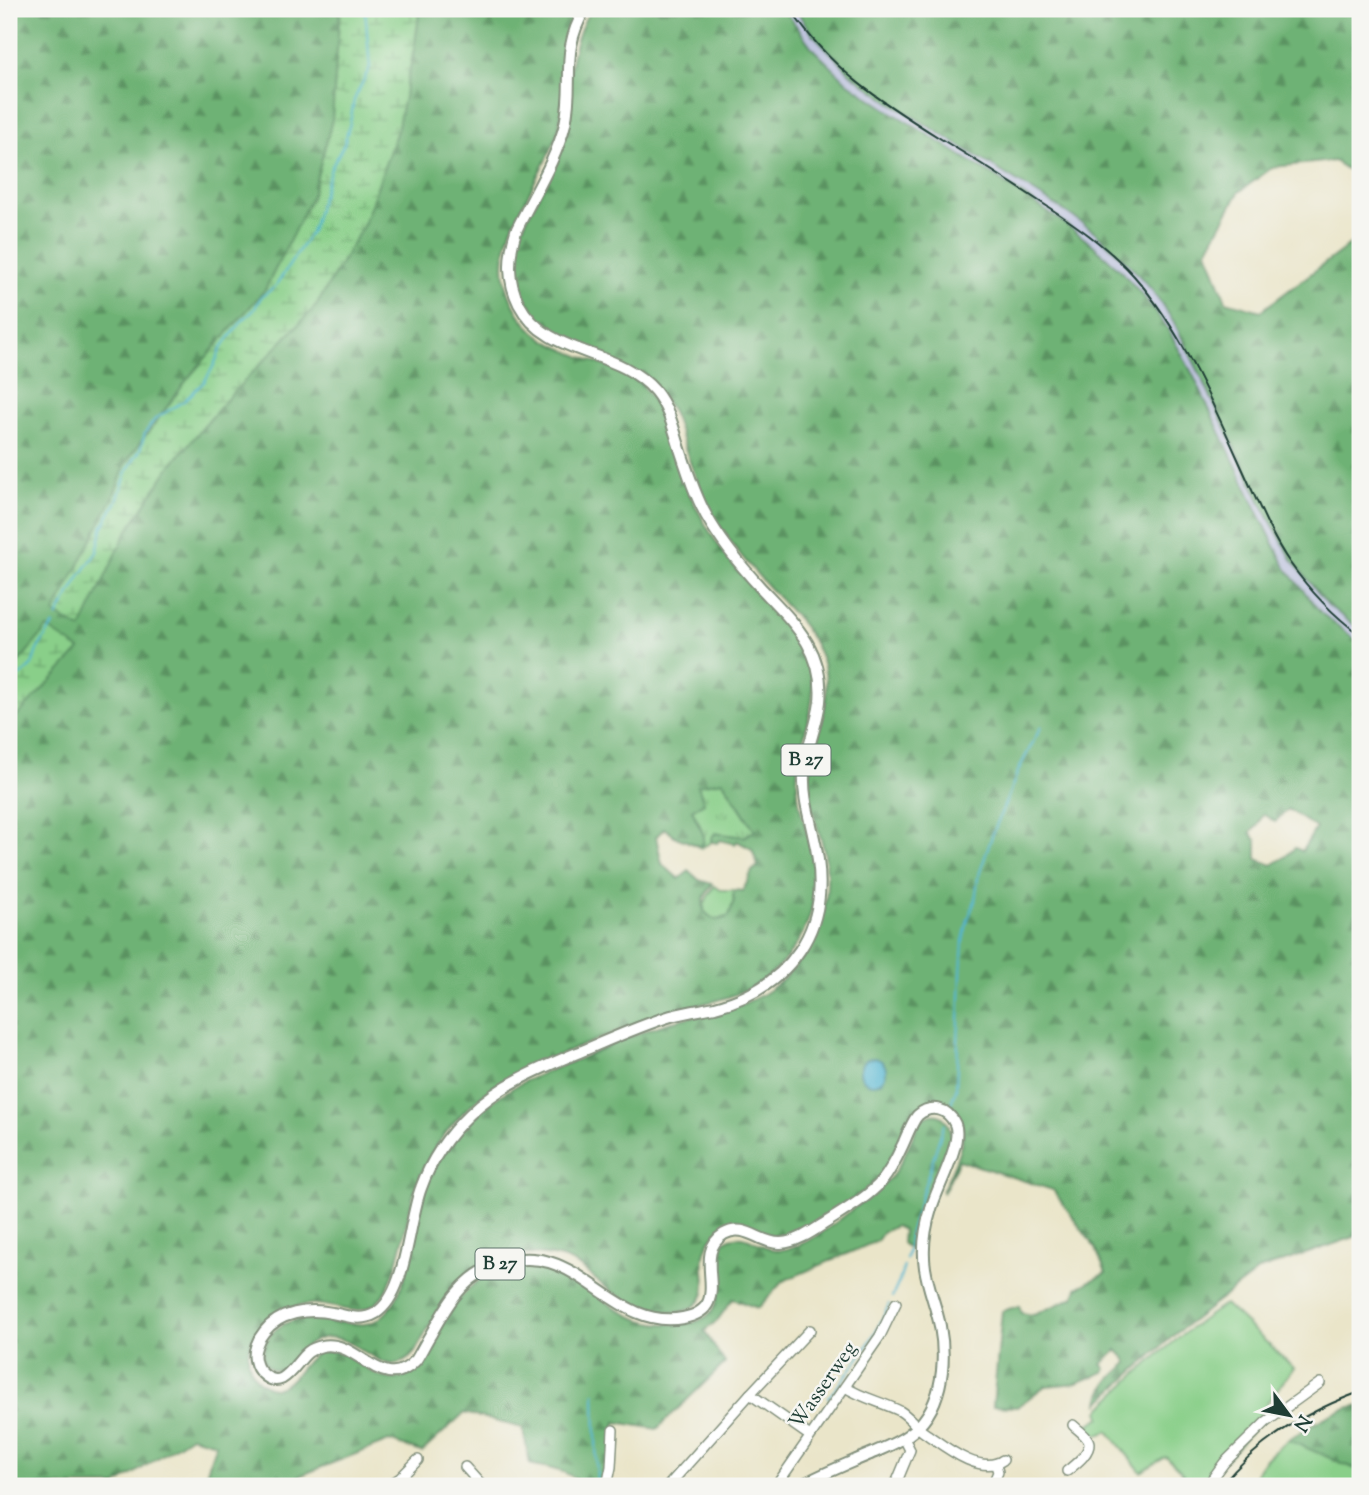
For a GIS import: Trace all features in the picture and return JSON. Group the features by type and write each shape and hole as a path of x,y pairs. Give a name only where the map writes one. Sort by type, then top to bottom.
{"main road":[{"name":"B 27","path":"585,9 571,40 563,133 512,244 509,266 512,287 525,315 540,330 569,346 625,368 644,380 657,394 671,419 693,486 712,526 736,559 796,625 809,644 817,667 820,693 803,784 821,870 817,909 808,936 795,957 779,975 758,990 734,1001 665,1018 618,1036 530,1073 502,1088 481,1104 451,1134 429,1170 417,1199 400,1274 385,1304 373,1314 362,1318 311,1311 281,1319 267,1328 261,1336 255,1354 256,1364 267,1378 281,1379 311,1350 323,1345 333,1345 351,1351 375,1368 392,1372 404,1369 418,1356 446,1307 463,1285 493,1266 521,1260 542,1261 567,1268 638,1313 669,1319 691,1316 704,1308 710,1300 710,1254 719,1239 738,1230 766,1241 784,1243 813,1231 874,1188 892,1166 914,1120 923,1111 934,1108 944,1111 952,1119 957,1139 930,1213 924,1240 925,1263 940,1331 943,1364 934,1401 918,1427 904,1437 800,1486"}],"street":[{"name":"Wasserweg","path":"776,1486 880,1336 895,1303"},
{"path":"668,1486 810,1330"},
{"path":"1207,1486 1224,1463 1266,1422 1320,1383"},
{"path":"845,1387 903,1413 925,1433 964,1458 984,1464 999,1462 992,1486"},
{"path":"750,1394 810,1436"},
{"path":"1067,1471 1083,1455 1089,1443 1073,1425"},
{"path":"607,1486 613,1430"},
{"path":"895,1486 909,1450 904,1437"},
{"path":"388,1486 418,1460"},
{"path":"465,1467 482,1486"}],"shaded area":[{"path":"784,9 795,9 813,34 852,75 890,102 1066,212 1095,232 1129,264 1152,290 1174,322 1263,507 1328,605 1360,630 1360,643 1321,613 1286,568 1192,373 1166,326 1121,271 1061,221 847,82 813,49"}],"green space":[{"path":"9,9 340,9 332,120 312,196 265,290 190,376 127,461 113,498 125,535 170,466 228,398 316,306 364,224 397,130 420,9 578,9 566,39 558,132 511,230 505,258 506,285 521,316 540,336 563,349 626,375 646,390 670,440 691,497 715,540 801,645 812,681 810,713 797,780 814,866 814,898 810,916 793,949 781,964 751,987 725,998 670,1011 550,1058 520,1072 479,1098 452,1125 430,1156 411,1203 395,1270 381,1298 365,1309 350,1310 311,1304 279,1313 261,1326 254,1335 248,1356 249,1365 257,1379 276,1388 291,1380 310,1358 321,1351 349,1357 388,1378 409,1374 419,1365 460,1298 476,1282 503,1269 521,1266 538,1266 567,1275 619,1310 642,1320 665,1324 695,1322 709,1314 716,1304 717,1255 721,1245 736,1236 748,1238 771,1249 789,1249 815,1237 892,1176 921,1120 939,1115 947,1122 951,1140 921,1226 919,1250 908,1248 902,1243 903,1230 895,1226 883,1232 877,1241 783,1281 758,1308 733,1299 716,1322 704,1331 725,1363 657,1429 616,1422 608,1486 581,1486 566,1473 530,1464 523,1428 464,1413 422,1452 389,1441 299,1476 301,1486 202,1486 216,1443 191,1436 115,1486 9,1486 9,719 16,717 13,669 9,670","holes":["723,781 755,831 744,837 715,833 711,839 717,843 720,840 735,844 737,841 752,849 758,866 752,871 743,891 735,890 729,916 718,920 704,911 703,899 712,884 699,880 689,871 679,879 662,864 656,837 664,828 676,837 703,845 704,836 692,810 704,803 698,785"]},
{"path":"340,9 420,9 397,130 364,224 316,306 228,398 170,466 125,535 81,629 54,613 113,498 127,461 190,376 265,290 312,196 332,120"},
{"path":"591,9 784,9 813,49 847,82 1000,180 1093,245 1121,271 1166,326 1192,373 1286,568 1321,613 1360,643 1360,1235 1259,1270 1174,1335 1099,1403 1106,1385 1128,1363 1117,1350 1102,1364 1106,1369 1104,1372 1077,1383 1045,1386 1017,1407 993,1406 1002,1311 1019,1306 1022,1313 1034,1315 1074,1297 1077,1288 1106,1273 1096,1249 1053,1190 959,1160 942,1192 957,1158 963,1132 961,1121 955,1112 936,1103 924,1105 914,1113 885,1169 875,1181 852,1201 822,1221 786,1238 778,1238 745,1225 729,1225 721,1229 712,1237 704,1255 704,1294 696,1305 687,1310 666,1312 643,1308 613,1293 567,1260 555,1256 528,1254 486,1263 470,1273 446,1299 415,1352 404,1362 382,1362 348,1342 335,1338 315,1340 279,1371 271,1369 264,1360 264,1349 269,1338 276,1329 288,1322 319,1317 351,1324 367,1324 387,1311 397,1297 404,1279 422,1199 433,1171 456,1136 486,1107 527,1080 635,1035 676,1021 731,1008 766,992 786,976 802,957 815,934 823,910 827,872 810,792 812,759 826,696 826,679 818,651 797,619 749,565 717,523 700,489 675,418 665,400 594,352 555,332 535,318 520,298 516,284 514,254 526,221 559,154 571,65 584,22","holes":["1288,809 1316,828 1302,851 1295,848 1272,865 1257,859 1257,841 1250,833 1263,814 1275,822"]},
{"path":"795,9 1360,9 1360,178 1334,161 1273,167 1239,192 1207,250 1226,301 1261,311 1360,237 1360,630 1328,605 1293,561 1263,507 1174,322 1152,290 1129,264 1095,232 1066,212 890,102 852,75 813,34"},
{"path":"47,628 80,650 16,717 9,719 9,670 13,669"},
{"path":"723,781 755,831 744,837 715,834 712,842 701,848 688,842 699,846 700,825 692,810 697,784"},
{"path":"714,886 721,890 735,890 729,917 721,920 715,920 704,911 704,903"},
{"path":"1225,1304 1294,1368 1269,1400 1252,1430 1203,1486 1165,1486 1184,1474 1166,1457 1141,1472 1108,1431 1095,1435 1083,1428 1101,1417 1099,1411 1103,1406 1161,1352"},
{"path":"1360,1405 1360,1471 1288,1440 1331,1414"},
{"path":"1288,1440 1360,1471 1360,1486 1255,1486 1260,1466"}],"water":[{"path":"873,1058 882,1062 886,1071 882,1080 873,1084 864,1080 860,1071 864,1062"}],"waterway":[{"path":"57,617 97,552 103,526 117,501 145,433 155,419 184,401 204,382 222,347 254,310 261,297 275,287 311,232 331,168 344,144 354,100 370,67 365,9"},
{"path":"9,682 32,665 37,650 53,625"},
{"path":"951,1103 956,1089 963,941 968,919 992,836 1019,769 1041,727"},
{"path":"906,1259 909,1235 944,1124"},
{"path":"892,1297 904,1266"},
{"path":"828,1398 862,1353 889,1304"},
{"path":"595,1393 597,1486"}],"railway":[{"path":"790,9 822,50 858,83 897,111 1077,226 1134,276 1168,321 1183,347 1284,553 1322,602 1360,635"},
{"path":"1221,1486 1250,1455 1284,1430 1302,1418 1360,1392"}]}
